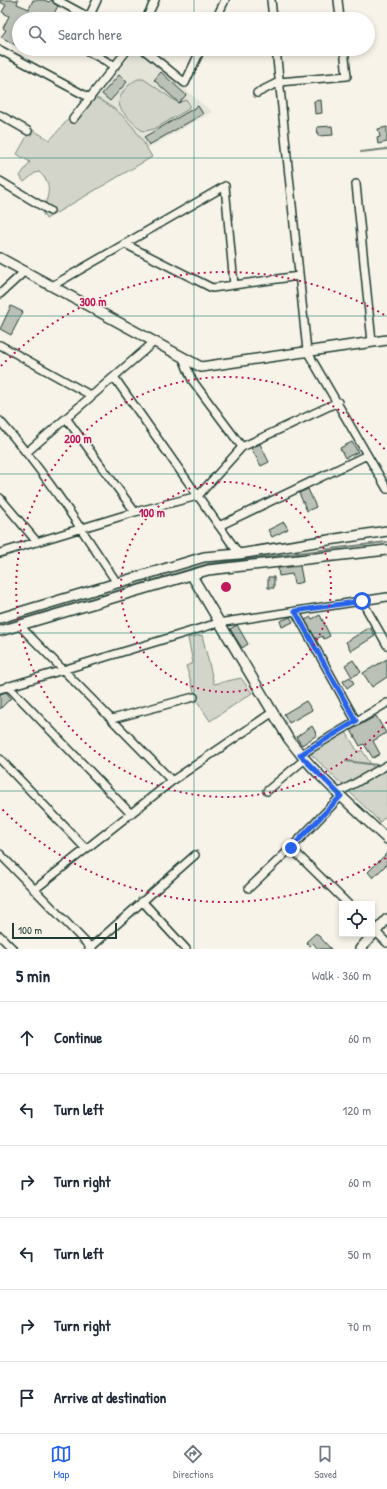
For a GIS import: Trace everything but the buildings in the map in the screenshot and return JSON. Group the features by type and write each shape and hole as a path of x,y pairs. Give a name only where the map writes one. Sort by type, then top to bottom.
{"street":[{"path":"58,0 80,12"},
{"path":"93,12 97,0"},
{"path":"149,12 155,0"},
{"path":"219,12 225,0"},
{"path":"271,0 272,12"},
{"path":"338,0 339,12"},
{"path":"0,50 90,98"},
{"path":"97,56 115,66"},
{"path":"73,119 123,56"},
{"path":"152,56 185,83 198,56"},
{"path":"277,56 307,351 338,402 387,489"},
{"path":"257,93 279,82 346,76 345,56"},
{"path":"0,115 28,131"},
{"path":"0,181 50,211"},
{"path":"356,184 372,342"},
{"path":"52,286 224,186 234,286"},
{"path":"125,244 212,288 299,276"},
{"path":"0,258 200,367 387,340"},
{"path":"0,294 26,271"},
{"path":"27,452 154,342"},
{"path":"0,345 92,396"},
{"path":"183,358 192,380 242,447"},
{"path":"114,377 239,554"},
{"path":"0,553 135,512 198,496 242,447 338,402"},
{"path":"66,418 135,512"},
{"path":"0,421 27,452 82,529 117,583"},
{"path":"219,526 367,455"},
{"path":"0,498 37,542"},
{"path":"0,618 204,557 239,554 387,531"},
{"path":"0,631 192,576 208,570 387,550"},
{"path":"192,576 218,623 302,757 387,839"},
{"path":"0,689 218,623 387,598"},
{"path":"362,601 387,645"},
{"path":"295,611 356,721"},
{"path":"20,626 172,781"},
{"path":"8,686 131,814"},
{"path":"112,720 194,697"},
{"path":"267,791 302,757 387,702"},
{"path":"34,890 172,781 273,712"},
{"path":"0,759 86,850"},
{"path":"248,888 291,848 339,794 387,764"},
{"path":"291,848 345,901"},
{"path":"0,854 90,948 195,855"},
{"path":"142,901 186,949"},
{"path":"375,929 387,919"},
{"path":"375,931 387,943"},
{"path":"0,936 13,949"},
{"path":"360,949 369,937"}],"shaded area":[{"path":"131,56 145,56 212,112 145,150 96,95"},
{"path":"138,79 143,79 148,82 178,103 186,100 189,103 189,107 187,110 154,129 145,131 141,130 123,112 119,103 124,90"},
{"path":"95,97 122,115 140,137 152,157 46,219 42,212 48,196 47,181 39,172 35,173 24,182 20,176 30,162 17,154 31,129 50,140 71,116 87,106"},
{"path":"202,635 214,684 241,678 252,693 210,721 197,701 186,666 193,663 188,638"},
{"path":"346,732 358,752 362,750 378,775 387,770 387,815 380,822 310,753"}],"waterway":[{"path":"361,152 387,149"},
{"path":"0,626 208,564 387,542"},
{"path":"346,761 377,765"}],"route":[{"path":"291,848 341,796 300,755 356,721 295,611 362,601"}]}
